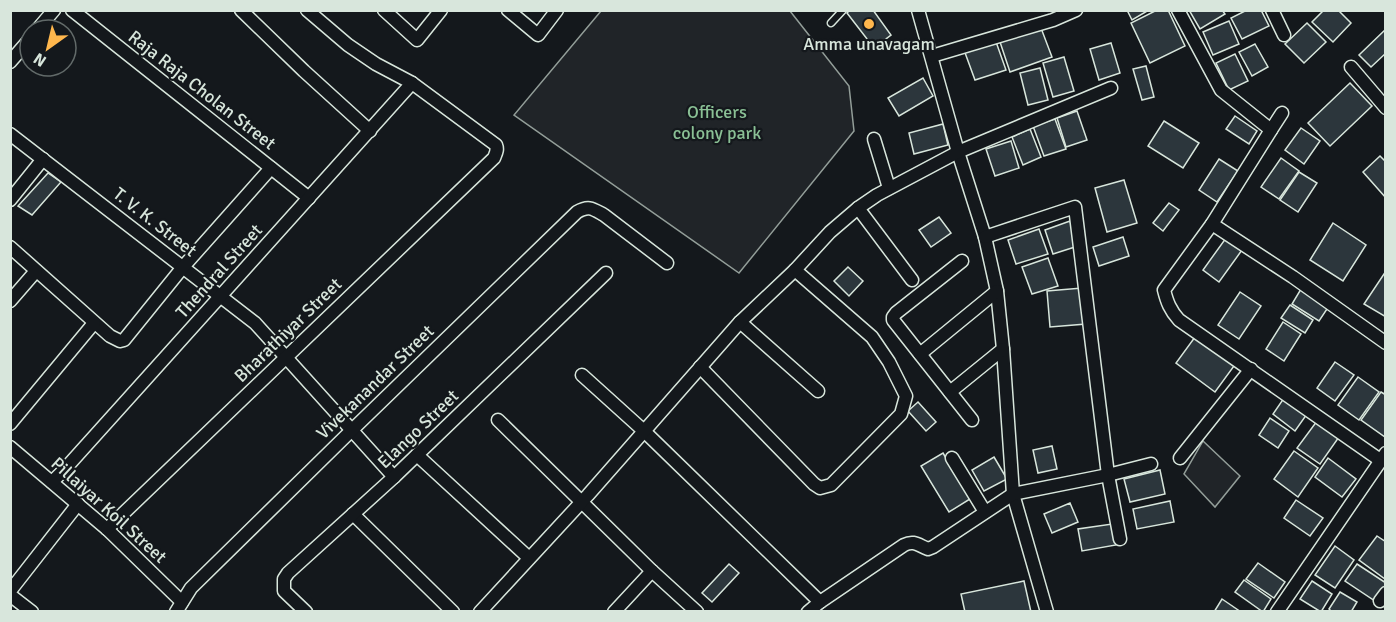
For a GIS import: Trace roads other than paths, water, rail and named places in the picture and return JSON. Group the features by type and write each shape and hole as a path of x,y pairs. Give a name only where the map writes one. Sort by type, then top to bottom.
{"street":[{"name":"Raja Raja Cholan Street","path":"72,10 309,198"},
{"path":"241,10 370,130"},
{"path":"307,10 348,45 376,64 412,83"},
{"path":"384,10 417,40 441,10"},
{"path":"508,10 538,35 558,10"},
{"path":"918,10 958,152 985,237 997,291 1013,494 1047,612"},
{"path":"932,56 1053,20 1076,10"},
{"path":"1178,10 1221,90 1271,130"},
{"path":"1272,10 1284,34"},
{"path":"1351,67 1386,108"},
{"name":"Thendral Street","path":"52,482 412,83"},
{"name":"Bharathiyar Street","path":"107,529 494,158 496,145 412,83"},
{"path":"480,612 582,502 740,322 795,270 830,232 858,208 889,188 958,152 1111,88"},
{"path":"1282,113 1212,224 1164,290 1171,311 1179,320 1383,456 1283,610"},
{"name":"T. V. K. Street","path":"10,134 255,323 394,477"},
{"path":"874,139 889,188"},
{"path":"10,200 43,159"},
{"path":"10,247 94,323 120,341 271,168"},
{"path":"985,237 1075,207 1108,475 1120,539"},
{"name":"Vivekanandar Street","path":"179,607 191,588 577,212 585,208 593,209 604,215 668,263"},
{"path":"858,208 912,280"},
{"path":"1212,224 1293,277 1386,343"},
{"path":"962,261 893,317 896,324 972,420"},
{"path":"700,368 820,488 831,485 901,414 906,396 889,362 872,338 795,270"},
{"path":"10,301 36,271"},
{"name":"Elango Street","path":"306,612 284,591 284,579 288,573 394,477 606,273"},
{"path":"920,354 997,291"},
{"path":"740,322 818,391"},
{"path":"10,424 94,323"},
{"path":"950,392 1003,349"},
{"path":"1180,458 1251,369"},
{"path":"582,375 645,431 820,602"},
{"path":"498,420 652,572 697,612"},
{"name":"Pillaiyar Koil Street","path":"10,447 107,529 179,607"},
{"path":"417,455 529,558"},
{"path":"952,458 985,512"},
{"path":"808,612 904,545 915,543 928,549 933,547 1013,494 1151,465"},
{"path":"32,612 10,593 78,504"},
{"path":"353,514 453,612"},
{"path":"614,612 652,572"}],"lane":[{"path":"831,23 843,10"}],"place":[{"name":"Amma unavagam","path":"869,24"}],"park label":[{"name":"Officers colony park","path":"717,122"}]}
